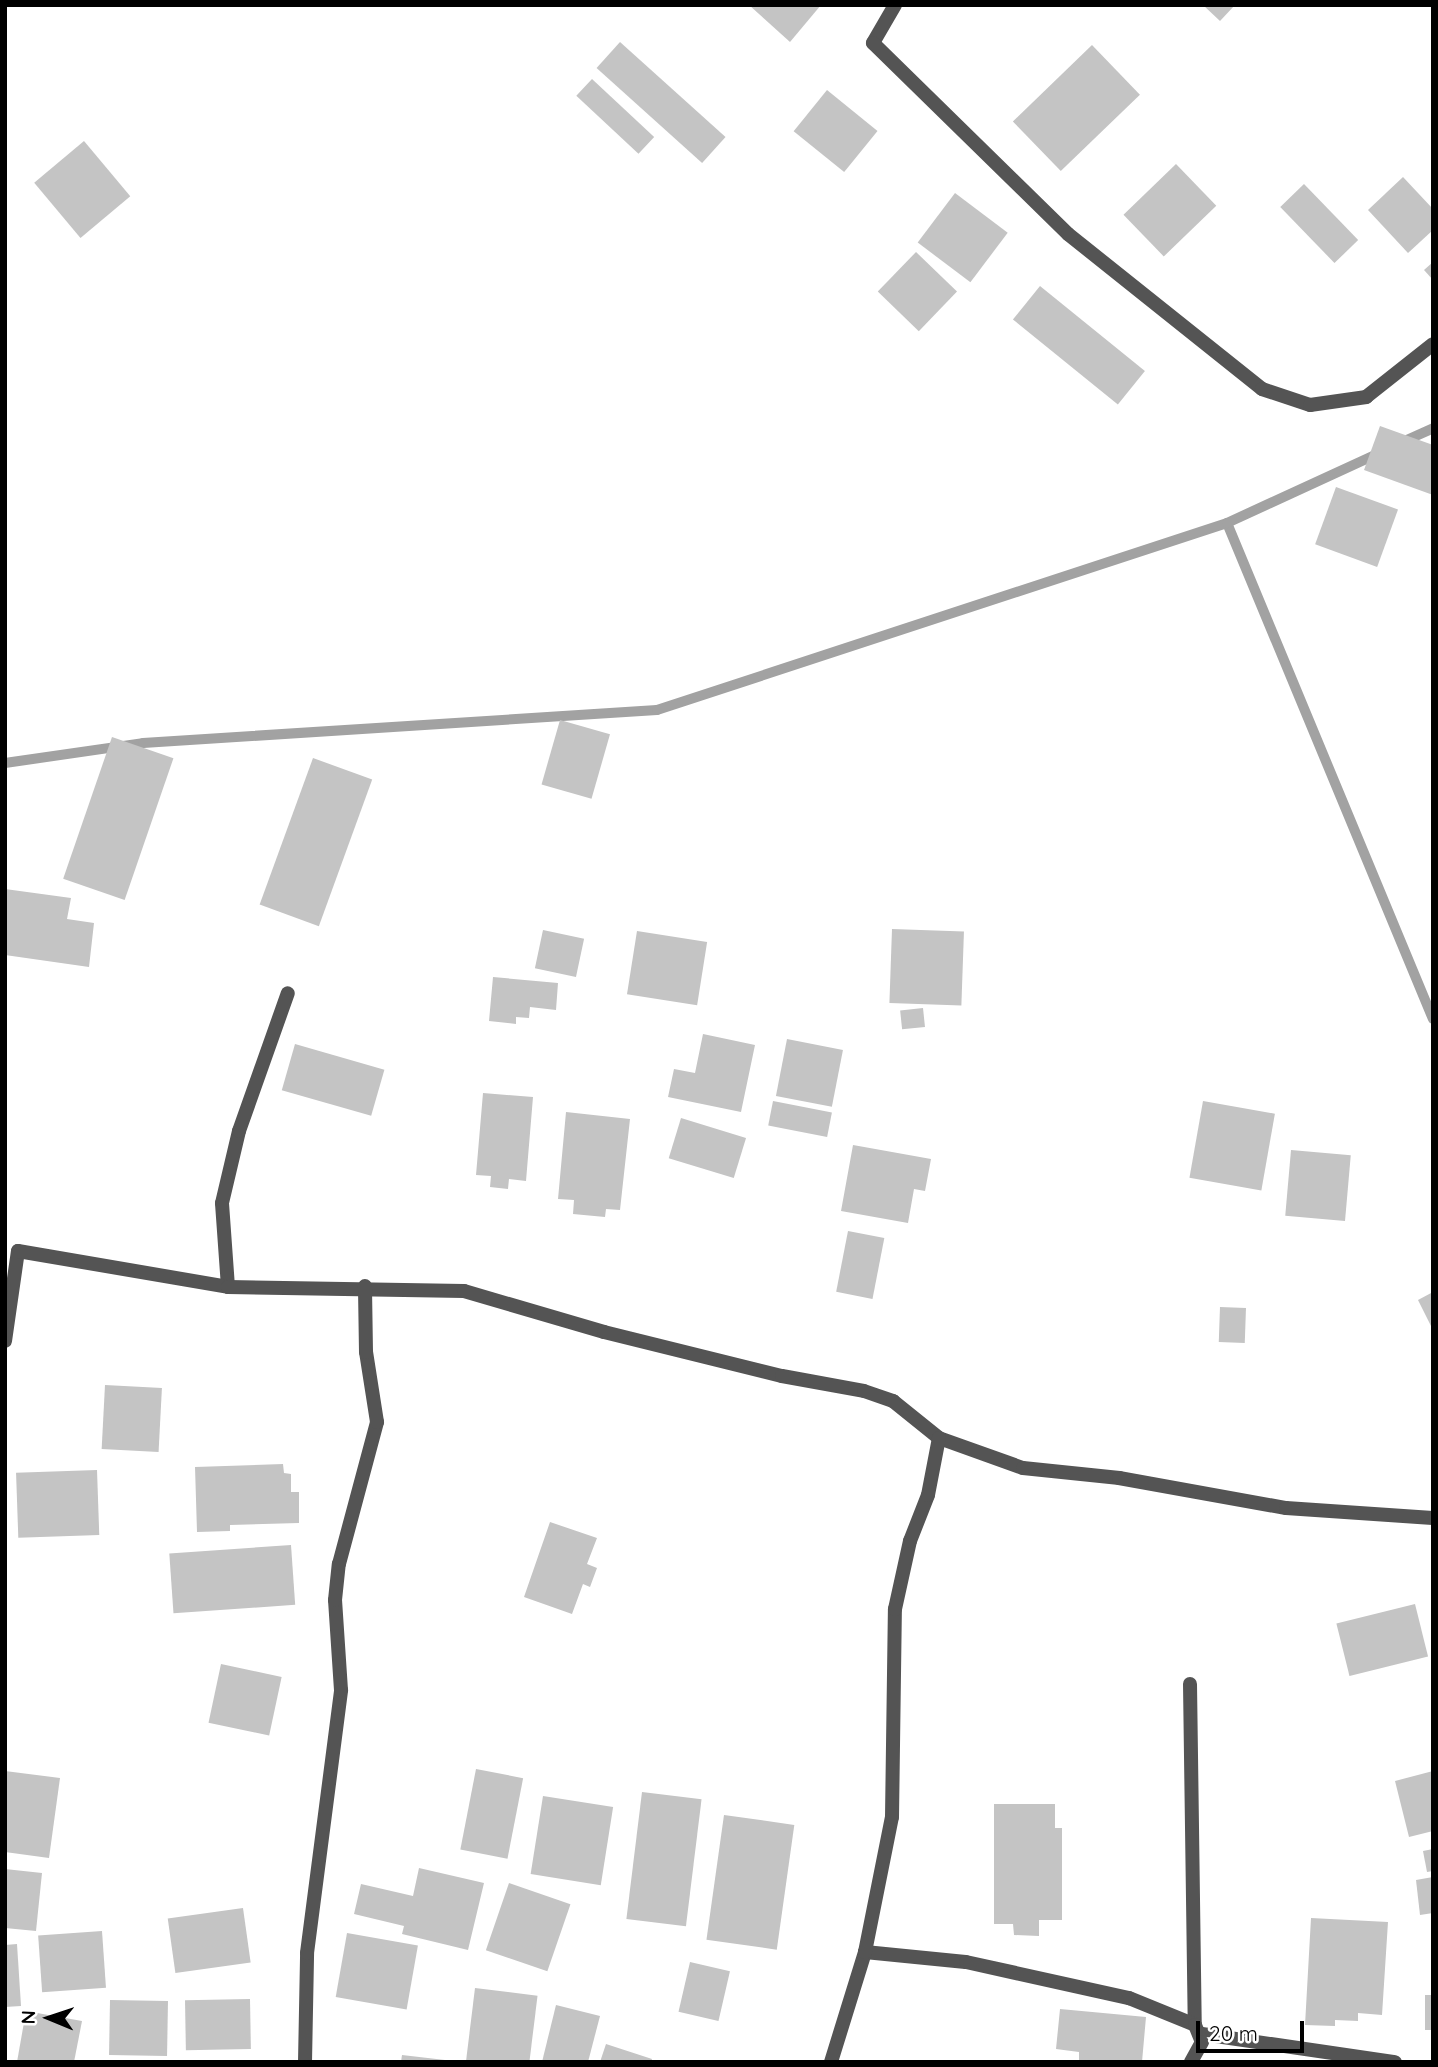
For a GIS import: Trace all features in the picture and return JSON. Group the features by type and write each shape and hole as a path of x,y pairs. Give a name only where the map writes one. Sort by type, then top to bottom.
{"street":[{"path":"895,5 873,43 1068,234 1262,389 1310,405 1366,397 1433,344"},
{"path":"228,1287 222,1203 239,1131 288,993"},
{"path":"5,1341 12,1249 228,1287 365,1286 464,1292 782,1377 864,1391 892,1401 939,1438 1023,1468 1119,1478 1286,1508 1433,1518"},
{"path":"305,2062 307,1953 341,1690 334,1600 339,1564 377,1422 366,1352 365,1286"},
{"path":"831,2062 865,1952 892,1817 895,1609 910,1541 928,1495 939,1438"},
{"path":"1190,1684 1199,2029 1191,2062"},
{"path":"865,1952 966,1962 1116,1995 1199,2029 1395,2062"}],"building":[{"path":"749,5 821,5 790,42"},
{"path":"1203,5 1235,5 1220,21"},
{"path":"620,42 726,137 702,163 597,68"},
{"path":"1092,45 1140,95 1061,171 1013,121"},
{"path":"592,79 654,137 638,154 576,96"},
{"path":"827,90 878,131 844,172 794,131"},
{"path":"84,141 130,196 80,238 34,183"},
{"path":"1176,164 1216,206 1164,256 1123,215"},
{"path":"1403,177 1433,209 1433,230 1408,253 1368,210"},
{"path":"1304,184 1358,240 1334,263 1280,207"},
{"path":"955,193 1008,233 970,282 918,243"},
{"path":"916,252 957,292 919,331 878,292"},
{"path":"1433,262 1433,280 1424,270"},
{"path":"1040,286 1145,371 1118,404 1013,319"},
{"path":"1380,426 1433,445 1433,495 1364,470"},
{"path":"1336,487 1398,510 1377,567 1315,544"},
{"path":"560,720 610,734 592,799 542,784"},
{"path":"112,737 173,758 125,900 63,879"},
{"path":"313,758 372,780 319,926 260,905"},
{"path":"5,889 71,898 67,919 94,923 89,967 5,955"},
{"path":"892,929 964,932 961,1005 889,1003"},
{"path":"543,930 584,939 576,977 535,968"},
{"path":"637,931 707,942 697,1005 627,994"},
{"path":"493,977 558,983 556,1010 530,1007 529,1018 516,1017 516,1024 489,1021"},
{"path":"923,1008 925,1027 902,1029 900,1010"},
{"path":"703,1034 755,1045 741,1112 668,1097 674,1069 695,1073"},
{"path":"787,1039 843,1050 832,1107 776,1096"},
{"path":"295,1044 384,1070 371,1116 282,1090"},
{"path":"483,1093 533,1097 526,1181 509,1179 508,1189 490,1187 491,1176 476,1175"},
{"path":"773,1101 832,1112 827,1137 768,1126"},
{"path":"1203,1101 1275,1114 1261,1190 1189,1178"},
{"path":"566,1112 630,1119 620,1210 606,1209 605,1217 573,1214 574,1200 558,1199"},
{"path":"681,1118 746,1138 734,1178 669,1158"},
{"path":"853,1145 931,1159 925,1191 914,1189 908,1223 841,1211"},
{"path":"1291,1150 1351,1155 1345,1221 1285,1216"},
{"path":"848,1231 884,1238 872,1299 836,1292"},
{"path":"1433,1292 1433,1330 1418,1300"},
{"path":"1220,1307 1246,1308 1245,1343 1219,1342"},
{"path":"105,1385 162,1388 159,1452 102,1449"},
{"path":"283,1464 284,1473 291,1474 291,1492 299,1492 299,1523 230,1525 230,1531 197,1532 195,1467"},
{"path":"97,1470 99,1535 18,1538 16,1473"},
{"path":"550,1522 597,1538 587,1564 597,1568 590,1587 583,1584 572,1614 524,1597"},
{"path":"291,1545 295,1605 173,1613 169,1554"},
{"path":"1415,1604 1428,1656 1349,1676 1336,1624"},
{"path":"221,1664 282,1677 269,1736 209,1723"},
{"path":"476,1769 523,1778 507,1859 460,1849"},
{"path":"5,1771 60,1778 49,1858 5,1852"},
{"path":"1433,1771 1433,1831 1409,1837 1395,1781"},
{"path":"642,1792 702,1799 686,1926 626,1919"},
{"path":"543,1796 613,1807 601,1885 531,1874"},
{"path":"994,1804 1055,1804 1055,1828 1062,1828 1062,1920 1039,1920 1039,1936 1014,1935 1013,1924 994,1924"},
{"path":"724,1815 794,1825 777,1950 706,1940"},
{"path":"1433,1849 1433,1871 1427,1872 1423,1851"},
{"path":"419,1868 484,1883 468,1950 402,1934 404,1926 354,1914 361,1884 413,1896"},
{"path":"5,1869 42,1873 36,1931 5,1928"},
{"path":"1433,1877 1433,1913 1420,1915 1416,1880"},
{"path":"509,1883 570,1904 547,1971 486,1950"},
{"path":"243,1908 251,1962 175,1973 168,1919"},
{"path":"1311,1918 1388,1922 1382,2015 1358,2013 1358,2021 1335,2020 1335,2026 1305,2025"},
{"path":"102,1931 106,1988 42,1992 38,1935"},
{"path":"347,1933 418,1946 407,2010 336,1997"},
{"path":"17,1944 21,2006 5,2007 5,1945"},
{"path":"690,1962 730,1971 718,2021 679,2012"},
{"path":"475,1988 538,1996 529,2062 466,2062"},
{"path":"1425,1995 1433,1995 1433,2030 1425,2030"},
{"path":"250,1999 251,2049 186,2050 185,2000"},
{"path":"110,2000 168,2001 167,2056 109,2055"},
{"path":"556,2005 600,2016 588,2062 542,2062"},
{"path":"1060,2009 1146,2017 1142,2062 1079,2062 1079,2052 1056,2049"},
{"path":"26,2011 82,2021 74,2062 17,2062"},
{"path":"606,2044 652,2059 651,2062 600,2062"},
{"path":"402,2055 445,2060 401,2062"}],"waterway":[{"path":"1400,443 1433,428"},
{"path":"5,763 143,743 657,710 1227,523 1379,453"},
{"path":"1227,523 1433,1019"}]}
